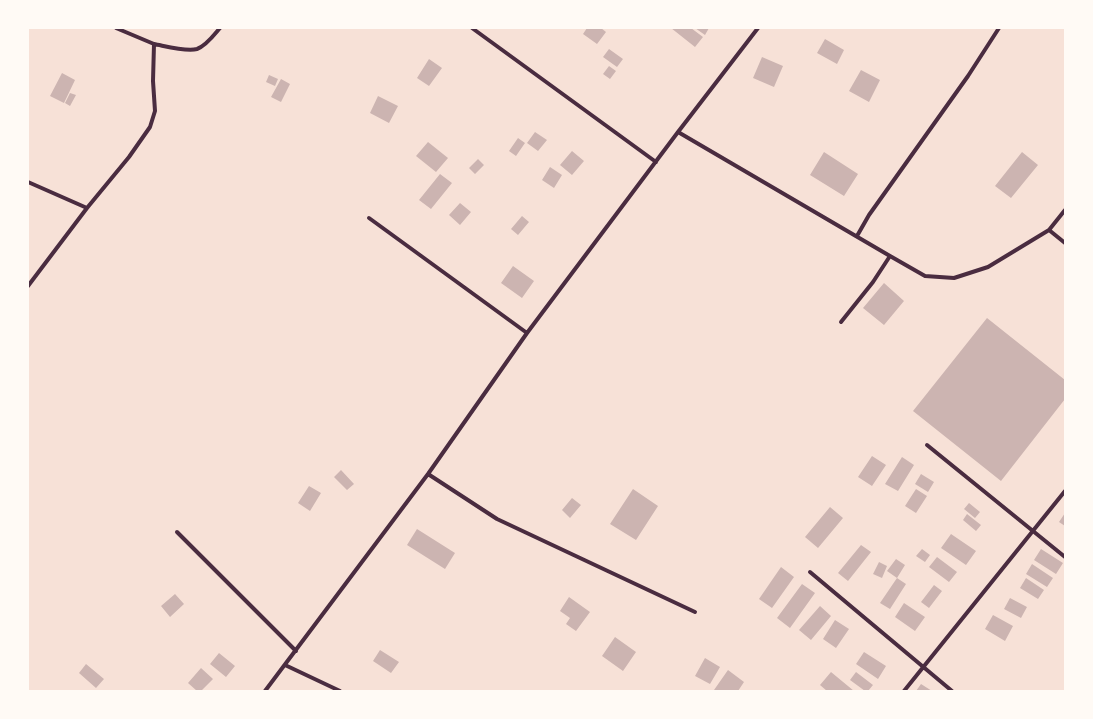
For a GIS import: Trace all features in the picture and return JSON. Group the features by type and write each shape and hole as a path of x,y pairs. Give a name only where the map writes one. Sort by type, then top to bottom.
{"street":[{"path":"116,28 124,29 154,44 183,49 198,49 220,28"},
{"path":"472,28 656,162"},
{"path":"265,691 428,474 527,333 758,28"},
{"path":"857,236 869,214 968,76 999,28"},
{"path":"28,286 87,208 129,157 150,127 155,111 153,81 154,44"},
{"path":"678,132 925,276 954,278 988,267 1049,230 1065,210"},
{"path":"28,182 87,208"},
{"path":"369,218 527,333"},
{"path":"1049,230 1065,243"},
{"path":"841,322 873,282 890,256"},
{"path":"927,445 1065,558"},
{"path":"428,474 498,519 695,612"},
{"path":"904,691 1065,491"},
{"path":"177,532 296,651"},
{"path":"810,572 952,691"},
{"path":"285,665 340,691"}],"building":[{"path":"587,28 601,28 606,32 597,44 583,34"},
{"path":"671,28 691,28 703,37 695,47"},
{"path":"695,28 709,28 705,35"},
{"path":"825,39 844,50 837,64 817,53"},
{"path":"609,49 623,59 617,67 603,57"},
{"path":"762,57 783,66 774,87 753,78"},
{"path":"429,59 442,68 429,86 417,78"},
{"path":"609,66 616,71 610,79 603,74"},
{"path":"861,70 880,80 869,102 849,91"},
{"path":"62,73 75,80 64,103 50,96"},
{"path":"269,75 278,79 275,86 266,82"},
{"path":"281,79 290,84 281,102 271,97"},
{"path":"70,93 76,95 70,106 65,103"},
{"path":"378,96 398,106 389,123 370,113"},
{"path":"535,132 547,140 538,151 527,143"},
{"path":"518,138 525,143 516,156 509,151"},
{"path":"428,142 448,158 436,172 416,156"},
{"path":"572,151 584,161 572,175 560,165"},
{"path":"824,152 858,174 844,196 810,175"},
{"path":"1022,152 1038,165 1011,198 995,186"},
{"path":"478,159 484,165 475,174 469,168"},
{"path":"550,167 562,175 554,188 542,180"},
{"path":"440,174 452,183 431,209 419,200"},
{"path":"460,203 471,212 460,225 449,215"},
{"path":"522,216 529,222 518,235 511,229"},
{"path":"513,266 534,281 522,298 501,283"},
{"path":"884,283 904,301 884,325 863,308"},
{"path":"987,318 1065,380 1065,399 1001,481 913,411"},
{"path":"872,456 886,465 872,486 858,477"},
{"path":"902,457 914,465 898,491 885,484"},
{"path":"341,470 354,484 347,490 334,477"},
{"path":"921,474 934,482 928,492 915,484"},
{"path":"309,486 321,493 310,511 298,503"},
{"path":"633,489 658,506 636,540 610,524"},
{"path":"916,489 927,496 916,513 905,506"},
{"path":"572,498 581,505 570,518 562,510"},
{"path":"969,503 980,512 975,518 964,509"},
{"path":"830,507 843,518 818,548 805,537"},
{"path":"1065,513 1065,526 1059,522"},
{"path":"967,514 981,525 976,531 963,520"},
{"path":"417,529 455,553 445,569 407,545"},
{"path":"951,534 976,551 966,565 941,548"},
{"path":"861,545 871,552 848,581 838,573"},
{"path":"922,549 930,555 925,562 916,556"},
{"path":"1041,549 1063,563 1056,574 1034,560"},
{"path":"937,557 957,572 949,582 929,567"},
{"path":"896,559 905,565 897,578 887,571"},
{"path":"879,562 887,566 882,578 873,574"},
{"path":"1032,564 1053,578 1047,587 1026,574"},
{"path":"781,567 794,577 772,608 759,599"},
{"path":"897,578 906,584 890,609 880,603"},
{"path":"1026,578 1044,590 1038,599 1020,588"},
{"path":"802,584 815,593 790,628 777,618"},
{"path":"934,585 942,591 929,608 921,602"},
{"path":"175,594 184,604 170,617 161,606"},
{"path":"569,597 590,612 576,631 566,624 570,618 560,611"},
{"path":"1010,598 1027,607 1021,618 1004,609"},
{"path":"904,603 925,617 915,631 895,617"},
{"path":"820,606 831,616 811,640 799,630"},
{"path":"993,615 1013,626 1005,641 985,629"},
{"path":"835,620 849,629 836,648 823,639"},
{"path":"615,637 636,652 623,671 602,656"},
{"path":"380,650 399,662 391,673 373,661"},
{"path":"864,652 886,666 878,679 856,664"},
{"path":"219,653 235,666 226,677 210,664"},
{"path":"705,658 720,667 710,684 695,676"},
{"path":"86,664 104,679 96,688 79,673"},
{"path":"201,668 213,679 201,691 197,691 188,683"},
{"path":"728,670 744,682 738,691 714,690"},
{"path":"831,672 854,691 827,691 820,685"},
{"path":"856,672 873,685 868,691 865,691 850,680"},
{"path":"921,684 932,691 916,691"}]}
